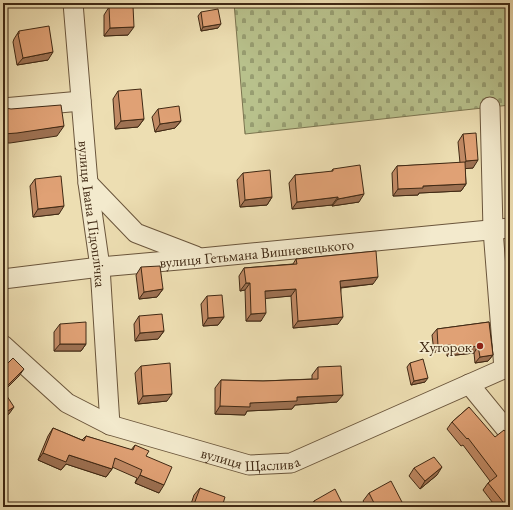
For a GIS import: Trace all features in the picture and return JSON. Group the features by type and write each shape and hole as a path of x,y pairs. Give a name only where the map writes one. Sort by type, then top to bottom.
{"street":[{"name":"вулиця Івана Підоплічка","path":"73,3 88,183 100,267 110,425"},
{"path":"3,108 81,101"},
{"path":"490,107 502,229 507,367"},
{"path":"88,183 136,233 201,258"},
{"name":"вулиця Гетьмана Вишневецького","path":"3,279 100,267 502,229"},
{"name":"вулиця Щаслива","path":"3,345 67,402 110,425 249,465 292,463 507,367"},
{"path":"470,384 510,434"}],"green space":[{"path":"234,3 510,3 510,105 245,134"}],"building":[{"path":"133,6 134,27 110,28 109,7"},
{"path":"218,9 221,24 203,27 201,12"},
{"path":"49,26 53,52 23,58 18,34 19,31"},
{"path":"141,89 144,119 121,121 118,91"},
{"path":"61,105 64,126 3,134 3,107 11,109"},
{"path":"179,106 181,121 160,124 158,109"},
{"path":"476,133 478,160 466,161 463,134"},
{"path":"465,162 466,184 398,189 397,166"},
{"path":"360,165 364,194 338,199 338,197 297,202 295,175 333,171 333,169"},
{"path":"270,170 272,197 245,200 243,173"},
{"path":"61,176 64,206 38,209 35,179"},
{"path":"376,251 378,277 340,281 343,317 298,321 296,289 265,291 266,313 251,314 250,283 246,283 244,268 297,264 296,259"},
{"path":"160,266 163,289 144,292 141,267"},
{"path":"222,295 224,317 208,318 207,296"},
{"path":"162,314 164,331 140,333 139,316"},
{"path":"86,322 86,344 60,344 60,324"},
{"path":"489,322 493,355 480,357 478,346 452,350 451,345 438,346 437,329"},
{"path":"13,358 24,369 3,390 3,368"},
{"path":"423,359 428,378 414,381 410,363"},
{"path":"170,363 172,394 143,396 141,366"},
{"path":"341,366 343,395 297,397 297,401 250,403 250,407 220,406 221,380 263,381 318,379 318,367"},
{"path":"3,390 14,407 3,414"},
{"path":"469,407 495,437 504,430 510,437 510,507 507,507 488,483 497,476 468,438 467,439 452,422"},
{"path":"53,428 84,441 86,436 133,450 135,445 149,451 146,456 172,467 164,485 140,475 142,470 115,458 112,469 69,455 66,462 43,453"},
{"path":"434,457 442,467 425,481 414,468"},
{"path":"391,481 403,504 398,507 376,507 369,493"},
{"path":"200,488 225,497 222,507 193,507"},
{"path":"335,489 344,507 317,507 314,501"}],"place":[{"name":"Хуторок","path":"480,346"}]}
